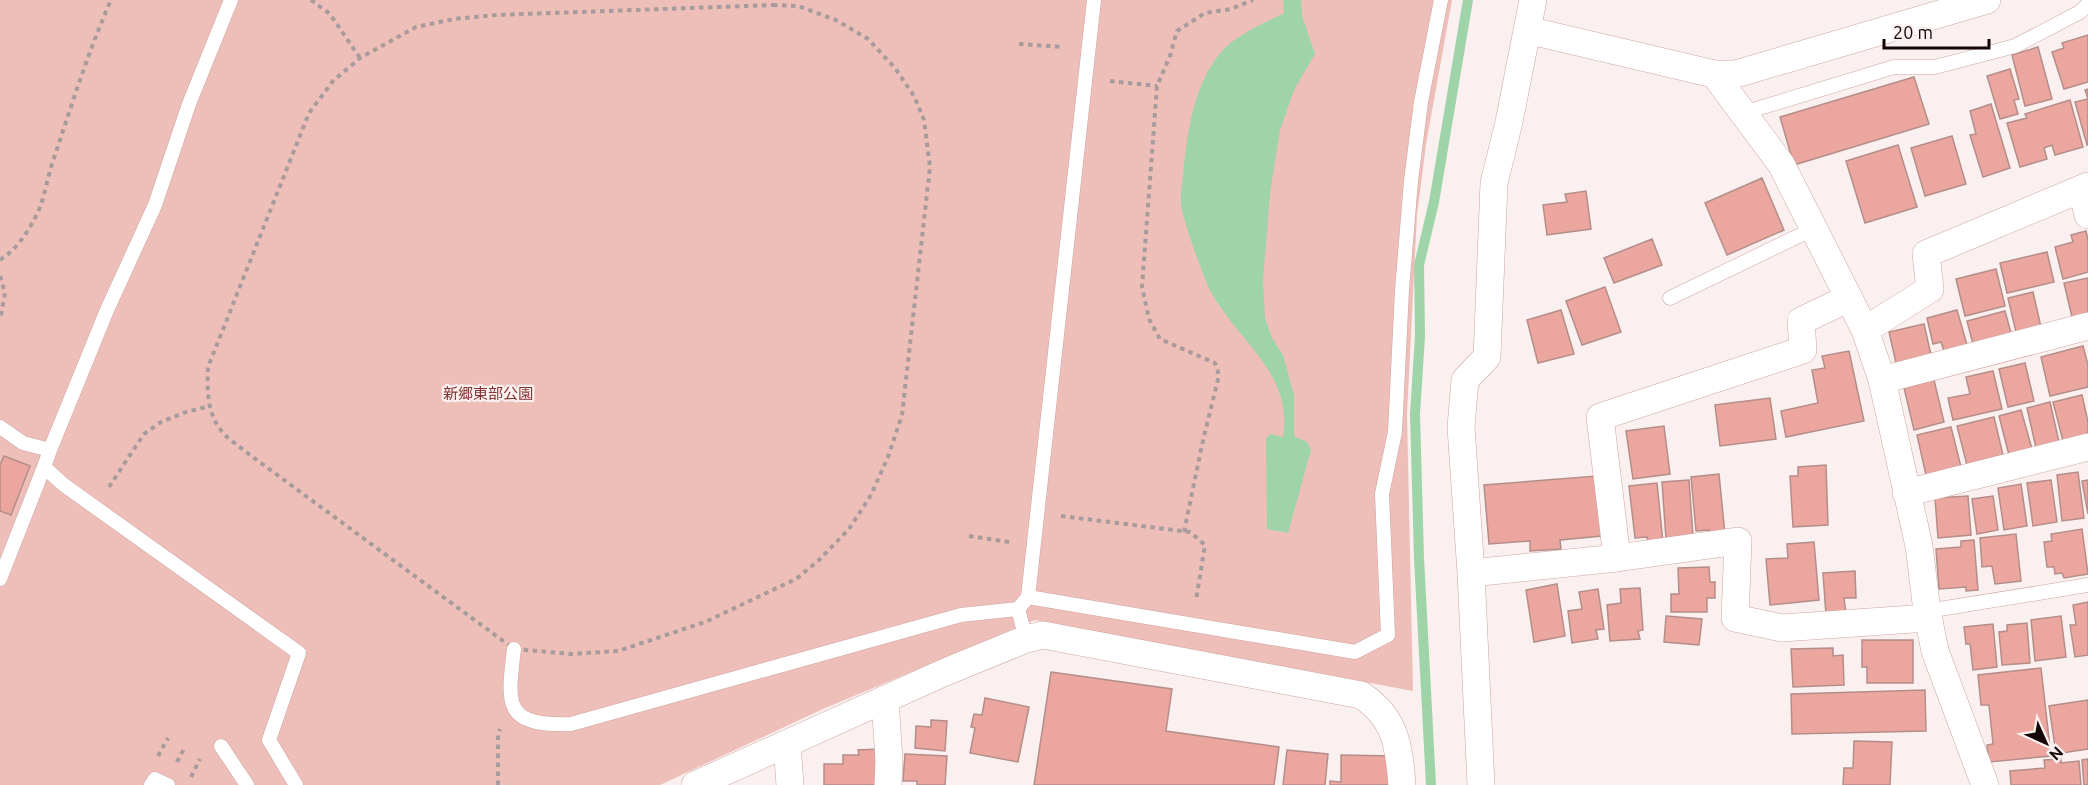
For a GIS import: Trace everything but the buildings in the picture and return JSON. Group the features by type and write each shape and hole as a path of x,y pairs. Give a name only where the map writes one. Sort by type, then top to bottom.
{"street":[{"path":"1481,785 1471,573 1461,427 1465,380 1487,357 1494,183 1509,122 1533,0"},
{"path":"1527,30 1714,74 1736,74 1987,0"},
{"path":"1714,74 1781,164 1865,330 1882,380 1919,546 1935,651 1985,785"},
{"path":"1865,330 1930,289 1926,254 2085,188 2088,215"},
{"path":"1617,558 1600,417 1803,350 1801,321 1849,298"},
{"path":"1882,380 2088,326"},
{"path":"1906,493 2088,447"},
{"path":"1471,573 1617,558 1738,541 1735,618 1782,628 1928,614"},
{"path":"695,785 885,699 1026,639 1042,635 1361,695 1384,714 1394,734 1400,753 1402,785"},
{"path":"885,699 889,760 888,785"},
{"path":"787,744 790,785"}],"lane":[{"path":"0,579 107,310 155,205 189,104 231,0"},
{"path":"514,649 509,687 512,706 522,718 550,724 571,724 962,615 1018,609 1028,597 1094,0"},
{"path":"1028,597 1355,652 1388,635 1382,494 1395,432 1402,290 1411,181 1421,102 1441,0"},
{"path":"1743,113 1894,67 1935,67 2015,46 2080,12 2088,4"},
{"path":"1670,298 1815,228"},
{"path":"0,427 23,443 50,450"},
{"path":"44,467 94,507 299,653 269,740 296,785"},
{"path":"1928,614 2088,585"},
{"path":"1018,609 1026,639"},
{"path":"221,746 247,785"},
{"path":"151,785 155,779 168,785"}],"path":[{"path":"0,260 16,248 39,211 94,39 111,0"},
{"path":"311,0 330,14 360,58"},
{"path":"1184,532 1219,375 1215,363 1160,339 1149,319 1142,287 1157,86 1170,56 1177,31 1205,13 1231,9 1253,0"},
{"path":"798,6 836,20 868,39 895,69 914,96 924,120 930,167 902,415 888,457 871,495 849,529 818,561 796,579 705,622 618,651 572,654 514,649 246,452 220,429 210,406 207,386 208,367 309,113 333,81 360,58 416,27 454,19 496,15 798,6"},
{"path":"1019,44 1089,49"},
{"path":"1085,78 1157,86"},
{"path":"0,276 5,293 0,320"},
{"path":"94,507 144,434 161,422 210,406"},
{"path":"1037,513 1190,532 1205,545 1192,625"},
{"path":"969,536 1033,545"},
{"path":"498,735 498,785"},
{"path":"187,785 201,756"}],"green space":[{"name":"新郷東部公園","path":"0,0 1452,0 1426,144 1417,215 1407,414 1413,691 1035,620 823,709 660,785 0,785"}],"shaded area":[{"path":"1283,0 1301,0 1302,16 1315,54 1294,90 1280,130 1270,193 1263,281 1265,318 1272,338 1283,355 1294,395 1294,436 1307,442 1311,450 1288,533 1267,529 1266,438 1271,434 1283,437 1284,414 1280,394 1260,358 1221,308 1210,290 1189,233 1181,201 1189,127 1204,79 1212,64 1228,45 1284,13"}],"waterway":[{"path":"1431,785 1419,558 1415,414 1420,336 1419,265 1434,202 1468,0"}]}
